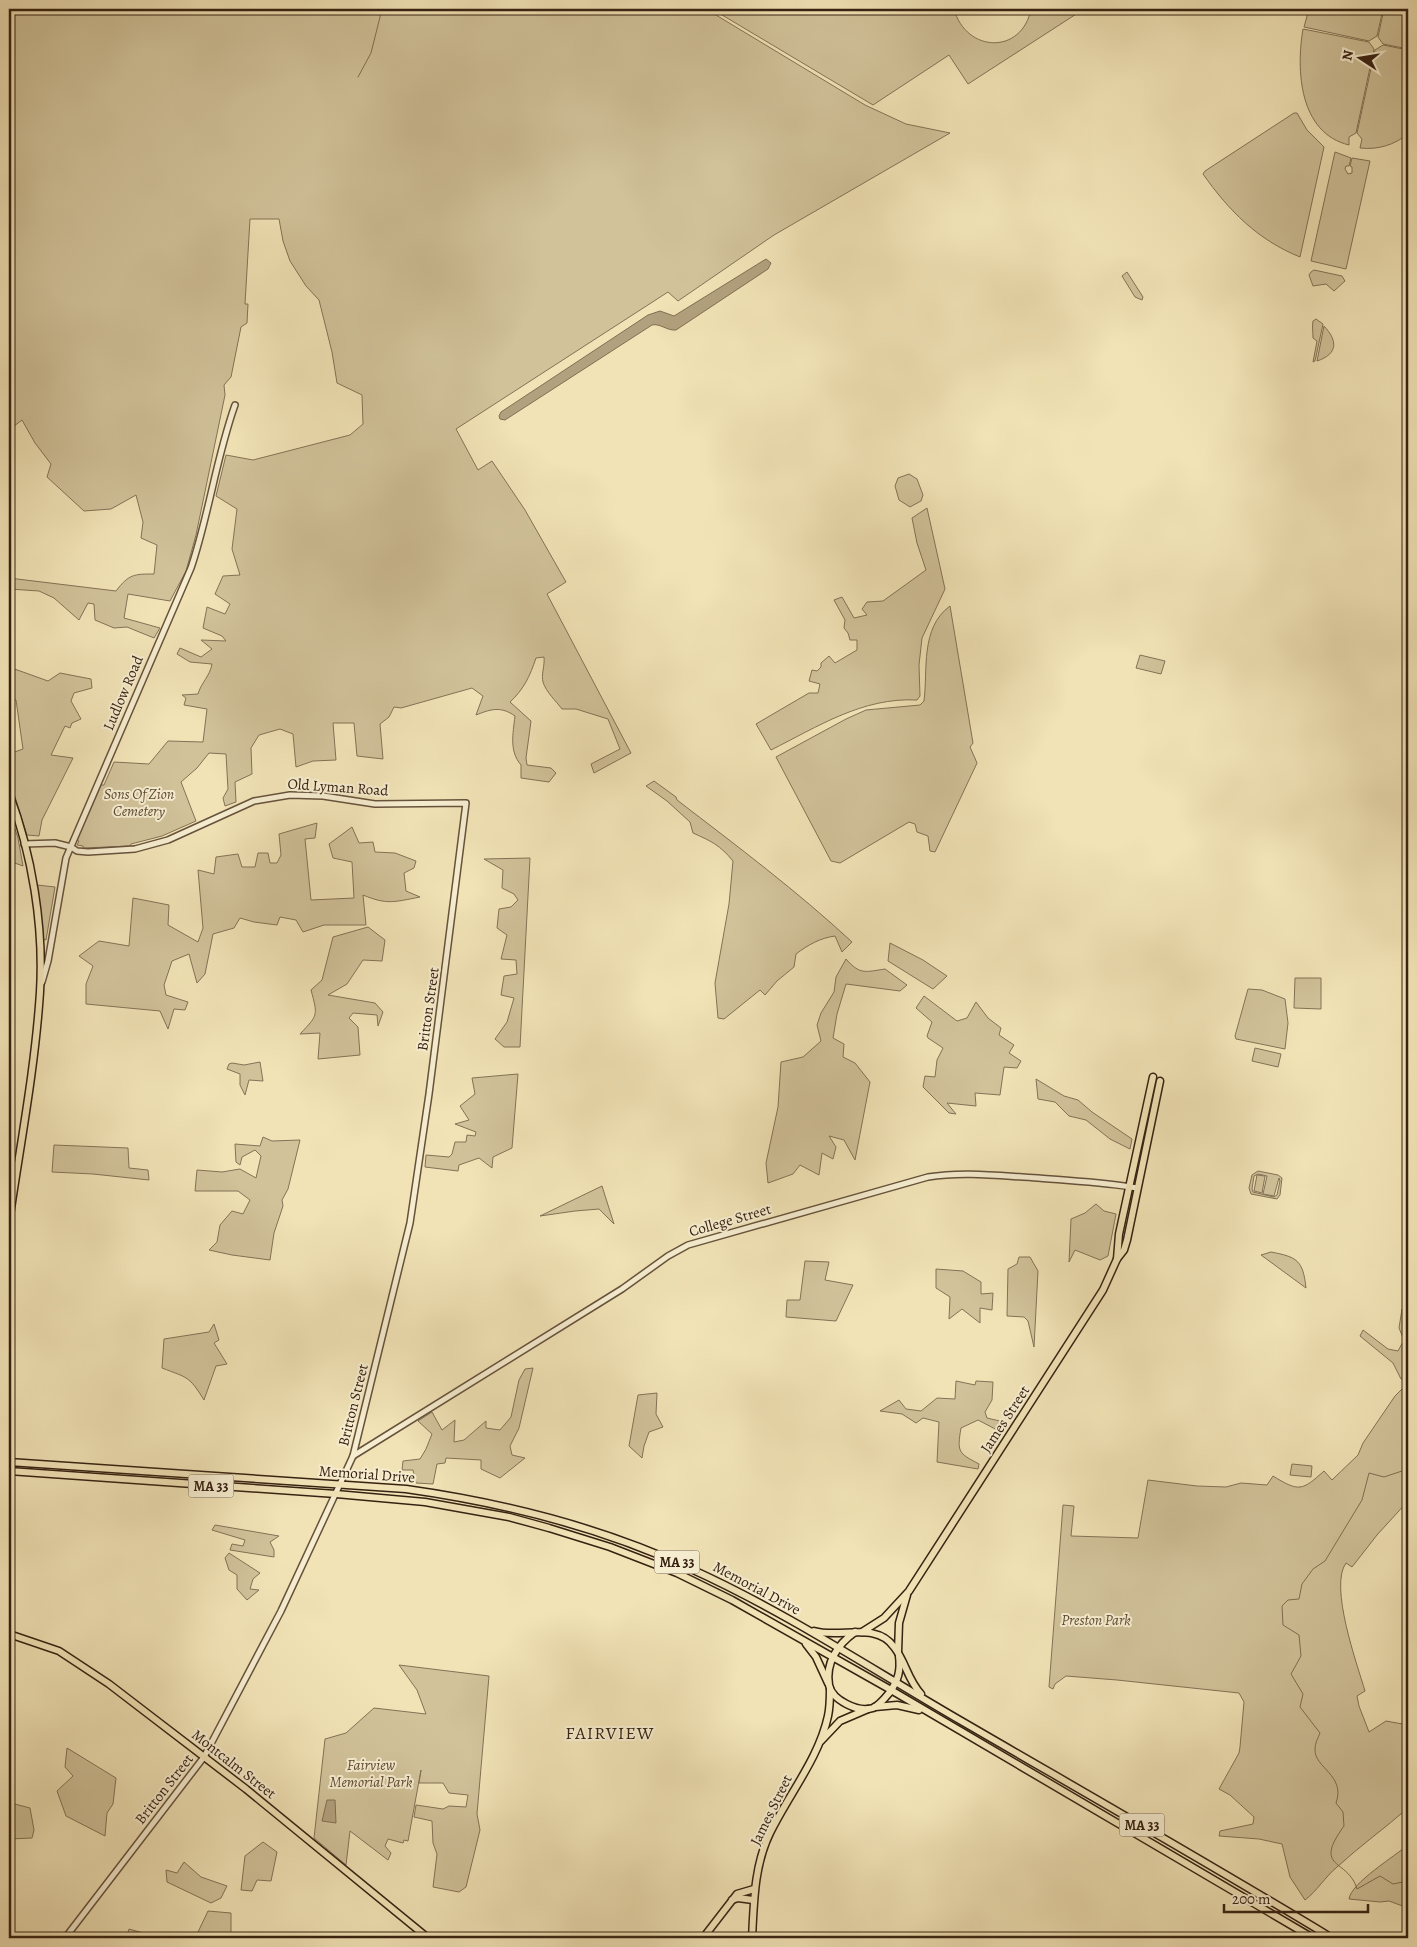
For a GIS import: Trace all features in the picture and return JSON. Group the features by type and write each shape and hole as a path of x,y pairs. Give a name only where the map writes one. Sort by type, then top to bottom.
{"main road":[{"path":"9,793 24,844 33,885 38,931 40,991 33,1061 9,1222"},
{"name":"James Street","path":"1116,1259 1116,1247 1153,1077"},
{"name":"James Street","path":"752,1938 754,1889 762,1853 770,1833 818,1744 828,1713 829,1667 832,1658 845,1639 884,1618 909,1590 1102,1290 1116,1259 1124,1250 1127,1240 1160,1081"},
{"name":"Memorial Drive","path":"9,1462 389,1487 448,1495 514,1508 576,1525 642,1548 693,1569 802,1626 1332,1938"},
{"name":"Memorial Drive","path":"9,1472 413,1501 472,1510 530,1522 633,1555 725,1595 832,1658 891,1690 1312,1938"},
{"name":"James Street","path":"896,1682 900,1672 899,1622 909,1590"},
{"path":"802,1626 824,1634 858,1632 873,1633 886,1638 899,1655 909,1680 927,1700"},
{"name":"Montcalm Street","path":"9,1634 52,1648 77,1662 155,1718 428,1938"},
{"path":"795,1635 813,1652 829,1687 840,1700 848,1704 871,1708 902,1706 927,1712"},
{"path":"871,1708 884,1700 896,1682"},
{"name":"James Street","path":"818,1744 840,1721 871,1708"},
{"path":"1109,1819 1114,1808"},
{"path":"704,1938 737,1894 754,1889"},
{"path":"732,1900 738,1898 753,1900"}],"street":[{"name":"Ludlow Road","path":"40,991 48,961 63,868 191,568 235,405"},
{"name":"Old Lyman Road","path":"24,844 47,842 71,846 77,851 88,852 124,850 149,846 168,840 254,801 290,795 310,795 375,804 466,803"},
{"name":"Britton Street","path":"65,1938 204,1757 281,1611 353,1456 410,1223 429,1094 466,803"},
{"name":"College Street","path":"353,1456 622,1289 676,1251 688,1245 943,1174 1007,1176 1137,1188"}],"green space":[{"name":"Sons Of Zion Cemetery","path":"9,9 706,9 865,105 906,124 950,133 774,235 678,301 668,292 456,429 478,470 492,461 525,510 566,582 547,594 631,753 594,773 591,764 620,749 608,719 576,709 562,709 544,686 542,676 544,657 536,658 526,682 510,702 531,721 526,758 527,765 551,768 556,773 549,782 521,778 521,765 513,748 515,716 500,710 486,711 476,715 483,696 472,688 401,708 394,707 389,717 380,724 383,759 357,756 354,723 333,723 336,760 313,761 296,767 293,734 280,729 259,735 251,748 252,774 235,782 236,802 225,806 223,798 228,789 226,754 209,753 197,768 181,782 196,821 162,836 131,844 130,846 83,848 83,846 77,845 79,841 76,840 101,785 104,785 114,762 149,764 168,741 203,742 207,709 184,705 186,698 182,695 198,694 212,664 190,662 177,654 180,648 201,657 212,649 201,640 226,641 222,636 203,628 207,607 225,614 230,604 215,594 223,576 240,575 232,549 237,509 216,496 226,455 253,460 350,435 363,424 362,395 337,383 332,352 319,300 306,286 290,261 283,241 279,219 250,219 245,304 248,304 247,323 241,327 231,377 224,385 225,395 196,535 186,571 170,601 128,594 124,618 160,628 154,638 127,627 114,628 95,620 94,604 88,603 79,620 54,598 39,591 9,589 9,578 116,591 132,576 154,574 157,545 141,538 143,522 136,495 111,509 84,511 47,477 51,464 35,443 22,420 9,430"},
{"path":"712,9 954,9 960,24 970,34 981,40 994,43 1006,41 1017,35 1026,24 1031,9 1084,9 968,84 949,55 873,105"},
{"path":"1309,9 1383,9 1377,36 1369,41 1304,27"},
{"path":"1384,9 1408,9 1408,49 1383,44 1378,37"},
{"path":"1303,29 1369,42 1374,49 1356,133 1349,137 1349,145 1332,138 1320,128 1311,114 1301,81 1300,63"},
{"path":"1383,45 1408,50 1408,134 1386,146 1360,148 1362,139 1357,133 1375,50"},
{"path":"1294,113 1297,113 1307,130 1324,147 1300,257 1271,242 1246,223 1223,200 1203,174"},
{"path":"1335,152 1351,158 1349,166 1346,166 1345,169 1348,174 1352,173 1352,167 1350,166 1352,158 1370,161 1346,269 1311,261"},
{"path":"1314,270 1342,276 1345,281 1334,291 1326,284 1313,286 1309,275"},
{"path":"1127,272 1143,297 1142,300 1135,297 1122,276"},
{"path":"1316,319 1323,324 1315,361 1313,362 1317,341 1313,338 1313,321"},
{"path":"1324,326 1332,337 1334,346 1329,355 1317,361"},
{"path":"909,474 917,479 923,495 921,501 910,507 899,500 895,486 898,478"},
{"path":"927,508 945,589 922,638 919,665 920,696 917,700 897,700 859,708 823,723 771,750 756,724 809,693 818,693 820,684 809,681 812,670 817,671 821,667 821,663 829,656 835,663 857,650 857,640 850,640 844,628 845,620 834,600 842,597 854,618 867,615 862,609 867,602 883,601 926,570 917,543 912,518"},
{"path":"950,606 973,743 970,747 977,763 935,852 930,851 928,836 917,832 915,824 909,822 840,863 831,861 776,757 866,710 920,705 924,701 927,650 930,638 940,615"},
{"path":"1140,655 1165,661 1161,674 1136,668"},
{"path":"9,667 48,681 60,673 91,679 92,688 74,693 71,701 81,719 72,723 70,728 65,726 51,755 73,758 42,820 39,836 27,835 9,778 9,754 23,749 16,700 9,698"},
{"path":"654,781 788,887 852,942 842,952 835,936 824,938 810,945 796,954 794,967 777,981 765,995 760,990 724,1019 718,1018 715,983 729,904 733,861 715,844 693,833 690,822 667,801 646,786"},
{"path":"9,811 18,838 23,866 9,861"},
{"path":"317,823 315,838 305,839 311,900 354,898 352,862 333,858 329,844 352,827 359,843 373,842 375,852 395,853 416,861 414,868 404,873 406,891 420,897 391,902 363,895 366,925 324,925 303,932 296,920 280,917 277,925 240,918 234,928 213,934 205,974 197,983 189,954 172,961 164,985 166,995 188,1002 185,1010 174,1009 168,1029 160,1011 86,1004 86,984 93,966 79,956 99,941 129,946 133,898 169,905 168,925 198,942 203,928 198,870 214,874 216,857 238,854 242,867 255,867 258,853 268,853 270,863 277,863 281,855 279,834"},
{"path":"530,858 520,1047 504,1047 495,1039 507,1022 514,998 501,995 504,976 517,974 516,960 501,959 507,935 497,928 499,909 511,907 518,900 514,894 502,888 503,870 484,859"},
{"path":"37,885 55,887 46,940 43,939"},
{"path":"368,927 385,940 382,961 363,960 347,984 328,995 375,1003 383,1012 378,1026 377,1015 353,1013 349,1018 358,1027 360,1055 318,1059 320,1033 300,1034 315,1015 315,1005 311,990 322,980 333,937"},
{"path":"890,943 923,960 947,976 933,989 888,961"},
{"path":"846,959 859,970 885,969 907,985 900,991 846,984 837,1014 833,1038 844,1044 843,1057 855,1063 870,1082 855,1160 844,1140 829,1136 836,1147 833,1159 822,1153 819,1175 800,1165 793,1174 768,1183 766,1163 778,1107 781,1062 803,1057 821,1041 817,1025 821,1013 834,992 836,977"},
{"path":"1295,978 1321,978 1321,1009 1294,1008"},
{"path":"1248,989 1262,990 1285,999 1288,1023 1285,1049 1236,1039 1235,1036"},
{"path":"924,996 957,1021 967,1018 976,1002 988,1018 1001,1028 999,1035 1014,1045 1009,1053 1021,1061 1017,1068 1004,1067 1000,1095 975,1093 976,1106 947,1103 956,1114 949,1113 923,1087 925,1076 935,1077 937,1060 943,1048 928,1038 932,1022 916,1008"},
{"path":"1255,1048 1281,1054 1278,1067 1252,1061"},
{"path":"260,1062 263,1081 249,1080 245,1095 240,1085 240,1074 227,1069 229,1064 244,1065"},
{"path":"518,1074 512,1148 493,1157 492,1168 479,1158 459,1165 458,1171 425,1167 426,1155 449,1157 452,1154 455,1142 466,1142 467,1135 475,1136 476,1132 455,1124 469,1120 460,1106 475,1094 472,1078"},
{"path":"1036,1079 1064,1096 1078,1100 1092,1112 1132,1139 1130,1149 1110,1139 1086,1120 1069,1116 1055,1102 1038,1099"},
{"path":"263,1137 272,1141 300,1140 288,1189 282,1200 283,1206 274,1233 270,1260 209,1250 217,1242 220,1225 232,1211 243,1214 250,1200 238,1191 195,1191 197,1170 222,1172 240,1169 256,1178 261,1156 255,1150 242,1157 240,1165 236,1162 235,1144 260,1146"},
{"path":"54,1145 128,1148 129,1168 148,1170 149,1180 52,1172"},
{"path":"1258,1171 1278,1175 1282,1178 1280,1195 1277,1199 1251,1194 1249,1188 1252,1175","holes":["1258,1174 1267,1176 1263,1194 1274,1196 1279,1178 1277,1195 1274,1197 1253,1192 1254,1176"]},
{"path":"1257,1175 1265,1176 1262,1193 1254,1191"},
{"path":"602,1186 614,1224 599,1209 540,1216"},
{"path":"1096,1204 1104,1211 1116,1214 1108,1256 1100,1260 1075,1250 1069,1262 1071,1219 1085,1213"},
{"path":"1271,1252 1293,1258 1297,1261 1303,1271 1306,1288 1261,1255"},
{"path":"1019,1257 1030,1257 1038,1271 1034,1347 1028,1321 1024,1317 1007,1316 1008,1269 1017,1264"},
{"path":"805,1261 829,1262 825,1280 853,1285 836,1321 786,1317 787,1300 800,1300"},
{"path":"936,1269 963,1271 981,1282 981,1294 993,1293 992,1310 980,1308 980,1323 962,1309 949,1319 950,1297 936,1288"},
{"path":"1408,1308 1408,1378 1401,1379 1393,1363 1360,1336 1363,1330 1388,1349 1398,1351 1404,1340 1399,1328 1402,1309"},
{"path":"214,1324 219,1340 214,1343 227,1364 216,1366 204,1400 191,1382 162,1368 164,1339 209,1332"},
{"path":"533,1368 519,1428 510,1446 512,1455 525,1458 500,1478 481,1469 481,1460 446,1458 445,1463 437,1464 433,1484 416,1483 413,1470 402,1470 403,1461 420,1459 432,1434 418,1421 432,1412 442,1430 455,1420 454,1442 464,1440 486,1421 486,1428 500,1430 511,1417 519,1380 525,1369"},
{"path":"956,1381 975,1385 976,1381 993,1382 992,1400 985,1412 987,1418 1004,1422 1001,1432 978,1420 961,1428 959,1447 963,1454 979,1464 978,1469 937,1462 939,1422 923,1418 916,1423 902,1414 880,1411 899,1400 906,1409 921,1411 937,1398 955,1399"},
{"name":"Preston Park","path":"1408,1383 1408,1501 1377,1535 1352,1567 1346,1563 1342,1574 1341,1589 1346,1625 1365,1691 1357,1696 1369,1732 1386,1721 1408,1725 1408,1808 1337,1867 1305,1900 1290,1877 1282,1844 1259,1839 1219,1836 1220,1831 1253,1824 1254,1817 1230,1795 1219,1789 1239,1753 1244,1702 1239,1693 1066,1676 1055,1684 1053,1689 1049,1687 1063,1505 1074,1506 1071,1536 1138,1538 1148,1480 1197,1486 1226,1487 1241,1483 1267,1485 1273,1476 1289,1485 1300,1487 1305,1486 1324,1471 1332,1480 1358,1455 1363,1443 1395,1396"},
{"path":"657,1393 656,1414 663,1427 649,1432 642,1458 629,1446 638,1395"},
{"path":"1292,1464 1312,1466 1311,1477 1290,1475"},
{"path":"215,1525 279,1536 270,1542 274,1550 274,1557 230,1550 232,1544 243,1546 245,1540 212,1530"},
{"path":"229,1553 260,1573 253,1579 250,1589 259,1590 247,1600 237,1589 237,1575 229,1570 225,1558"},
{"name":"Fairview Memorial Park","path":"399,1665 489,1676 477,1814 480,1830 466,1887 459,1892 433,1887 437,1854 433,1843 432,1821 414,1817 416,1805 443,1809 449,1806 466,1807 468,1795 449,1793 443,1783 419,1783 421,1770 408,1841 404,1840 403,1843 388,1839 385,1846 391,1853 388,1860 350,1831 346,1865 314,1838 325,1739 346,1733 374,1708 426,1714 417,1690"},
{"path":"67,1748 116,1778 113,1804 107,1813 105,1836 66,1816 57,1791 73,1776 65,1767"},
{"path":"11,1803 30,1808 34,1830 32,1838 9,1839 9,1807"},
{"path":"263,1842 277,1852 271,1881 257,1880 252,1891 241,1890 245,1856"},
{"path":"1408,1845 1408,1908 1389,1901 1349,1899 1357,1885"},
{"path":"184,1862 201,1877 227,1886 221,1898 211,1903 167,1882 166,1870 177,1873"},
{"path":"208,1911 231,1913 231,1933 249,1938 198,1938 198,1932"},
{"path":"129,1929 161,1938 126,1938"}],"shaded area":[{"path":"766,259 771,263 768,269 676,330 652,325 505,420 500,419 501,412 648,315 660,311 674,316"},
{"path":"327,1800 335,1800 336,1823 322,1821"}],"waterway":[{"path":"358,77 371,53 382,9"},
{"path":"1408,1469 1384,1477 1369,1473 1362,1500 1325,1561 1313,1569 1302,1584 1299,1599 1288,1600 1282,1606 1283,1625 1299,1635 1301,1656 1291,1674 1303,1694 1300,1707 1320,1733 1315,1749 1316,1756 1337,1785 1336,1803 1343,1812 1344,1826 1331,1850 1332,1857 1353,1879 1357,1889 1380,1876 1393,1884 1408,1881"}],"district":[{"name":"FAIRVIEW","path":"610,1733"}]}
